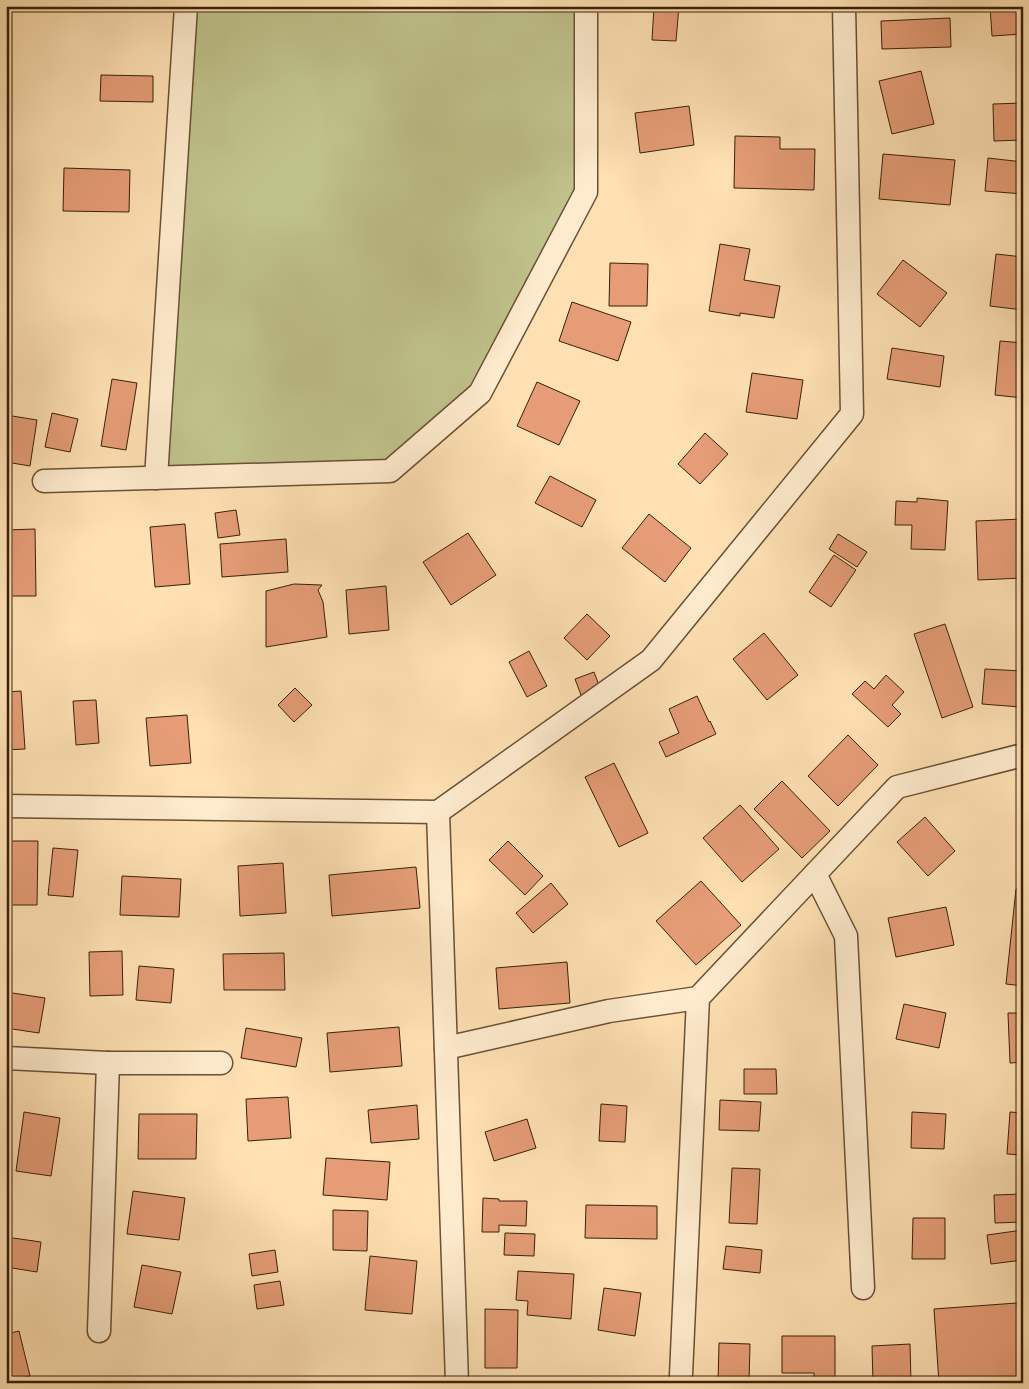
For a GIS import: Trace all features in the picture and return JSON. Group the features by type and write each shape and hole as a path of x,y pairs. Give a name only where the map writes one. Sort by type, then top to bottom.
{"street":[{"path":"156,478 186,6"},
{"path":"44,482 390,471 480,393 586,192 586,6"},
{"path":"6,806 438,812 651,660 852,414 844,6"},
{"path":"446,1048 609,1011 698,998 897,787 1023,755"},
{"path":"438,812 458,1383"},
{"path":"815,874 846,936 863,1288"},
{"path":"681,1375 698,998"},
{"path":"6,1058 108,1063 221,1063"},
{"path":"99,1331 108,1063"}],"green space":[{"path":"186,6 586,6 586,192 480,393 390,471 157,478"}],"building":[{"path":"101,6 132,6 132,9 101,11"},
{"path":"654,6 679,6 676,41 652,40"},
{"path":"990,6 1023,6 1023,34 992,36"},
{"path":"950,18 951,47 882,49 881,21"},
{"path":"921,71 934,124 892,134 879,81"},
{"path":"101,75 153,76 153,102 100,101"},
{"path":"1023,103 1023,140 994,141 993,104"},
{"path":"689,106 694,145 640,153 635,113"},
{"path":"735,136 780,137 780,149 815,149 814,190 734,188"},
{"path":"883,154 955,160 950,205 879,199"},
{"path":"988,158 1023,162 1023,194 985,191"},
{"path":"64,168 130,170 129,212 63,211"},
{"path":"720,244 750,249 744,280 780,286 774,318 740,313 740,316 709,311"},
{"path":"996,254 1023,257 1023,310 990,306"},
{"path":"903,260 947,293 920,327 877,294"},
{"path":"610,263 648,264 647,306 609,306"},
{"path":"572,302 631,322 618,361 559,341"},
{"path":"1000,341 1023,343 1023,398 995,395"},
{"path":"892,348 944,356 940,387 887,379"},
{"path":"752,373 803,380 797,419 746,412"},
{"path":"112,379 137,383 126,450 101,446"},
{"path":"537,382 580,401 559,445 517,426"},
{"path":"52,413 78,419 70,452 45,447"},
{"path":"6,415 37,420 30,466 6,462"},
{"path":"705,433 728,454 700,484 678,464"},
{"path":"550,476 596,500 582,527 535,503"},
{"path":"917,498 948,501 945,550 911,549 912,525 895,525 896,501 917,502"},
{"path":"236,510 240,535 218,538 215,513"},
{"path":"649,514 691,548 665,582 622,548"},
{"path":"1023,519 1023,578 978,580 976,521"},
{"path":"185,524 190,584 155,587 150,527"},
{"path":"35,529 36,596 6,596 6,530"},
{"path":"468,533 496,575 451,605 423,562"},
{"path":"838,534 867,552 857,567 829,549"},
{"path":"286,539 288,572 222,577 220,544"},
{"path":"834,555 856,570 831,607 809,592"},
{"path":"294,584 322,585 318,590 323,602 327,637 266,647 266,591"},
{"path":"386,586 389,630 349,634 346,590"},
{"path":"587,614 610,636 587,660 564,638"},
{"path":"945,624 973,707 942,718 914,634"},
{"path":"764,633 798,675 767,700 733,659"},
{"path":"529,651 547,686 527,697 509,662"},
{"path":"985,669 1022,671 1020,707 982,704"},
{"path":"594,672 600,688 581,695 575,679"},
{"path":"886,675 904,692 892,705 901,714 888,727 852,694 865,681 874,689"},
{"path":"295,688 312,705 294,722 278,705"},
{"path":"21,691 25,749 6,750 6,692"},
{"path":"697,696 716,734 666,757 659,742 679,733 669,709"},
{"path":"96,700 99,743 76,745 73,701"},
{"path":"187,715 191,763 150,766 146,718"},
{"path":"848,735 878,765 838,806 808,776"},
{"path":"614,763 648,833 619,847 585,777"},
{"path":"782,781 830,831 802,858 754,809"},
{"path":"740,805 779,849 742,882 703,838"},
{"path":"925,817 955,851 928,876 897,842"},
{"path":"6,841 38,841 37,905 6,905"},
{"path":"508,841 543,876 525,895 489,860"},
{"path":"53,848 78,850 73,897 48,895"},
{"path":"283,863 286,913 240,916 238,866"},
{"path":"416,867 420,908 332,916 329,875"},
{"path":"122,876 181,879 179,917 120,915"},
{"path":"701,881 741,925 696,965 656,921"},
{"path":"551,883 568,904 533,933 516,913"},
{"path":"1016,889 1023,889 1023,986 1006,984"},
{"path":"946,907 954,945 896,957 888,918"},
{"path":"122,951 123,995 90,996 89,952"},
{"path":"284,953 285,990 224,990 223,954"},
{"path":"567,962 570,1003 499,1009 496,968"},
{"path":"139,966 174,969 171,1003 136,1000"},
{"path":"6,992 45,998 39,1033 6,1028"},
{"path":"904,1004 946,1013 939,1048 896,1039"},
{"path":"1008,1013 1023,1013 1023,1062 1010,1063"},
{"path":"399,1027 402,1066 330,1072 327,1033"},
{"path":"246,1028 302,1038 296,1067 241,1058"},
{"path":"744,1069 776,1069 777,1094 744,1094"},
{"path":"288,1097 291,1138 248,1141 246,1099"},
{"path":"720,1100 761,1102 759,1131 719,1130"},
{"path":"601,1104 627,1106 625,1142 599,1141"},
{"path":"417,1105 419,1139 371,1143 368,1110"},
{"path":"24,1112 60,1118 51,1176 16,1171"},
{"path":"912,1112 946,1114 944,1149 911,1148"},
{"path":"1010,1112 1023,1113 1023,1155 1007,1154"},
{"path":"139,1114 197,1114 196,1159 138,1159"},
{"path":"527,1119 536,1148 494,1161 485,1132"},
{"path":"326,1158 390,1162 387,1200 323,1195"},
{"path":"732,1168 760,1169 757,1224 729,1223"},
{"path":"133,1191 185,1198 179,1240 127,1234"},
{"path":"1023,1194 1023,1222 995,1223 994,1195"},
{"path":"483,1198 499,1199 499,1201 527,1201 526,1226 499,1225 499,1232 482,1232"},
{"path":"586,1205 657,1206 657,1239 585,1238"},
{"path":"333,1210 368,1211 367,1251 333,1250"},
{"path":"913,1218 945,1218 945,1259 912,1259"},
{"path":"1023,1230 1023,1260 991,1264 987,1235"},
{"path":"505,1233 535,1234 534,1256 504,1255"},
{"path":"6,1237 41,1242 37,1272 6,1267"},
{"path":"726,1246 762,1250 760,1273 723,1269"},
{"path":"275,1250 278,1272 252,1276 249,1254"},
{"path":"370,1256 417,1261 412,1314 365,1310"},
{"path":"142,1265 181,1272 172,1314 134,1307"},
{"path":"518,1271 574,1274 571,1319 527,1315 528,1301 516,1300"},
{"path":"280,1281 284,1305 257,1309 254,1285"},
{"path":"604,1288 641,1293 635,1336 598,1330"},
{"path":"1017,1303 1022,1383 939,1383 934,1309"},
{"path":"485,1309 518,1310 517,1368 485,1368"},
{"path":"19,1331 30,1376 6,1381 6,1334"},
{"path":"782,1336 835,1336 835,1383 814,1383 814,1373 782,1373"},
{"path":"719,1343 750,1344 749,1383 718,1383"},
{"path":"910,1344 911,1383 873,1383 872,1346"},
{"path":"258,1378 259,1383 230,1383"}]}
